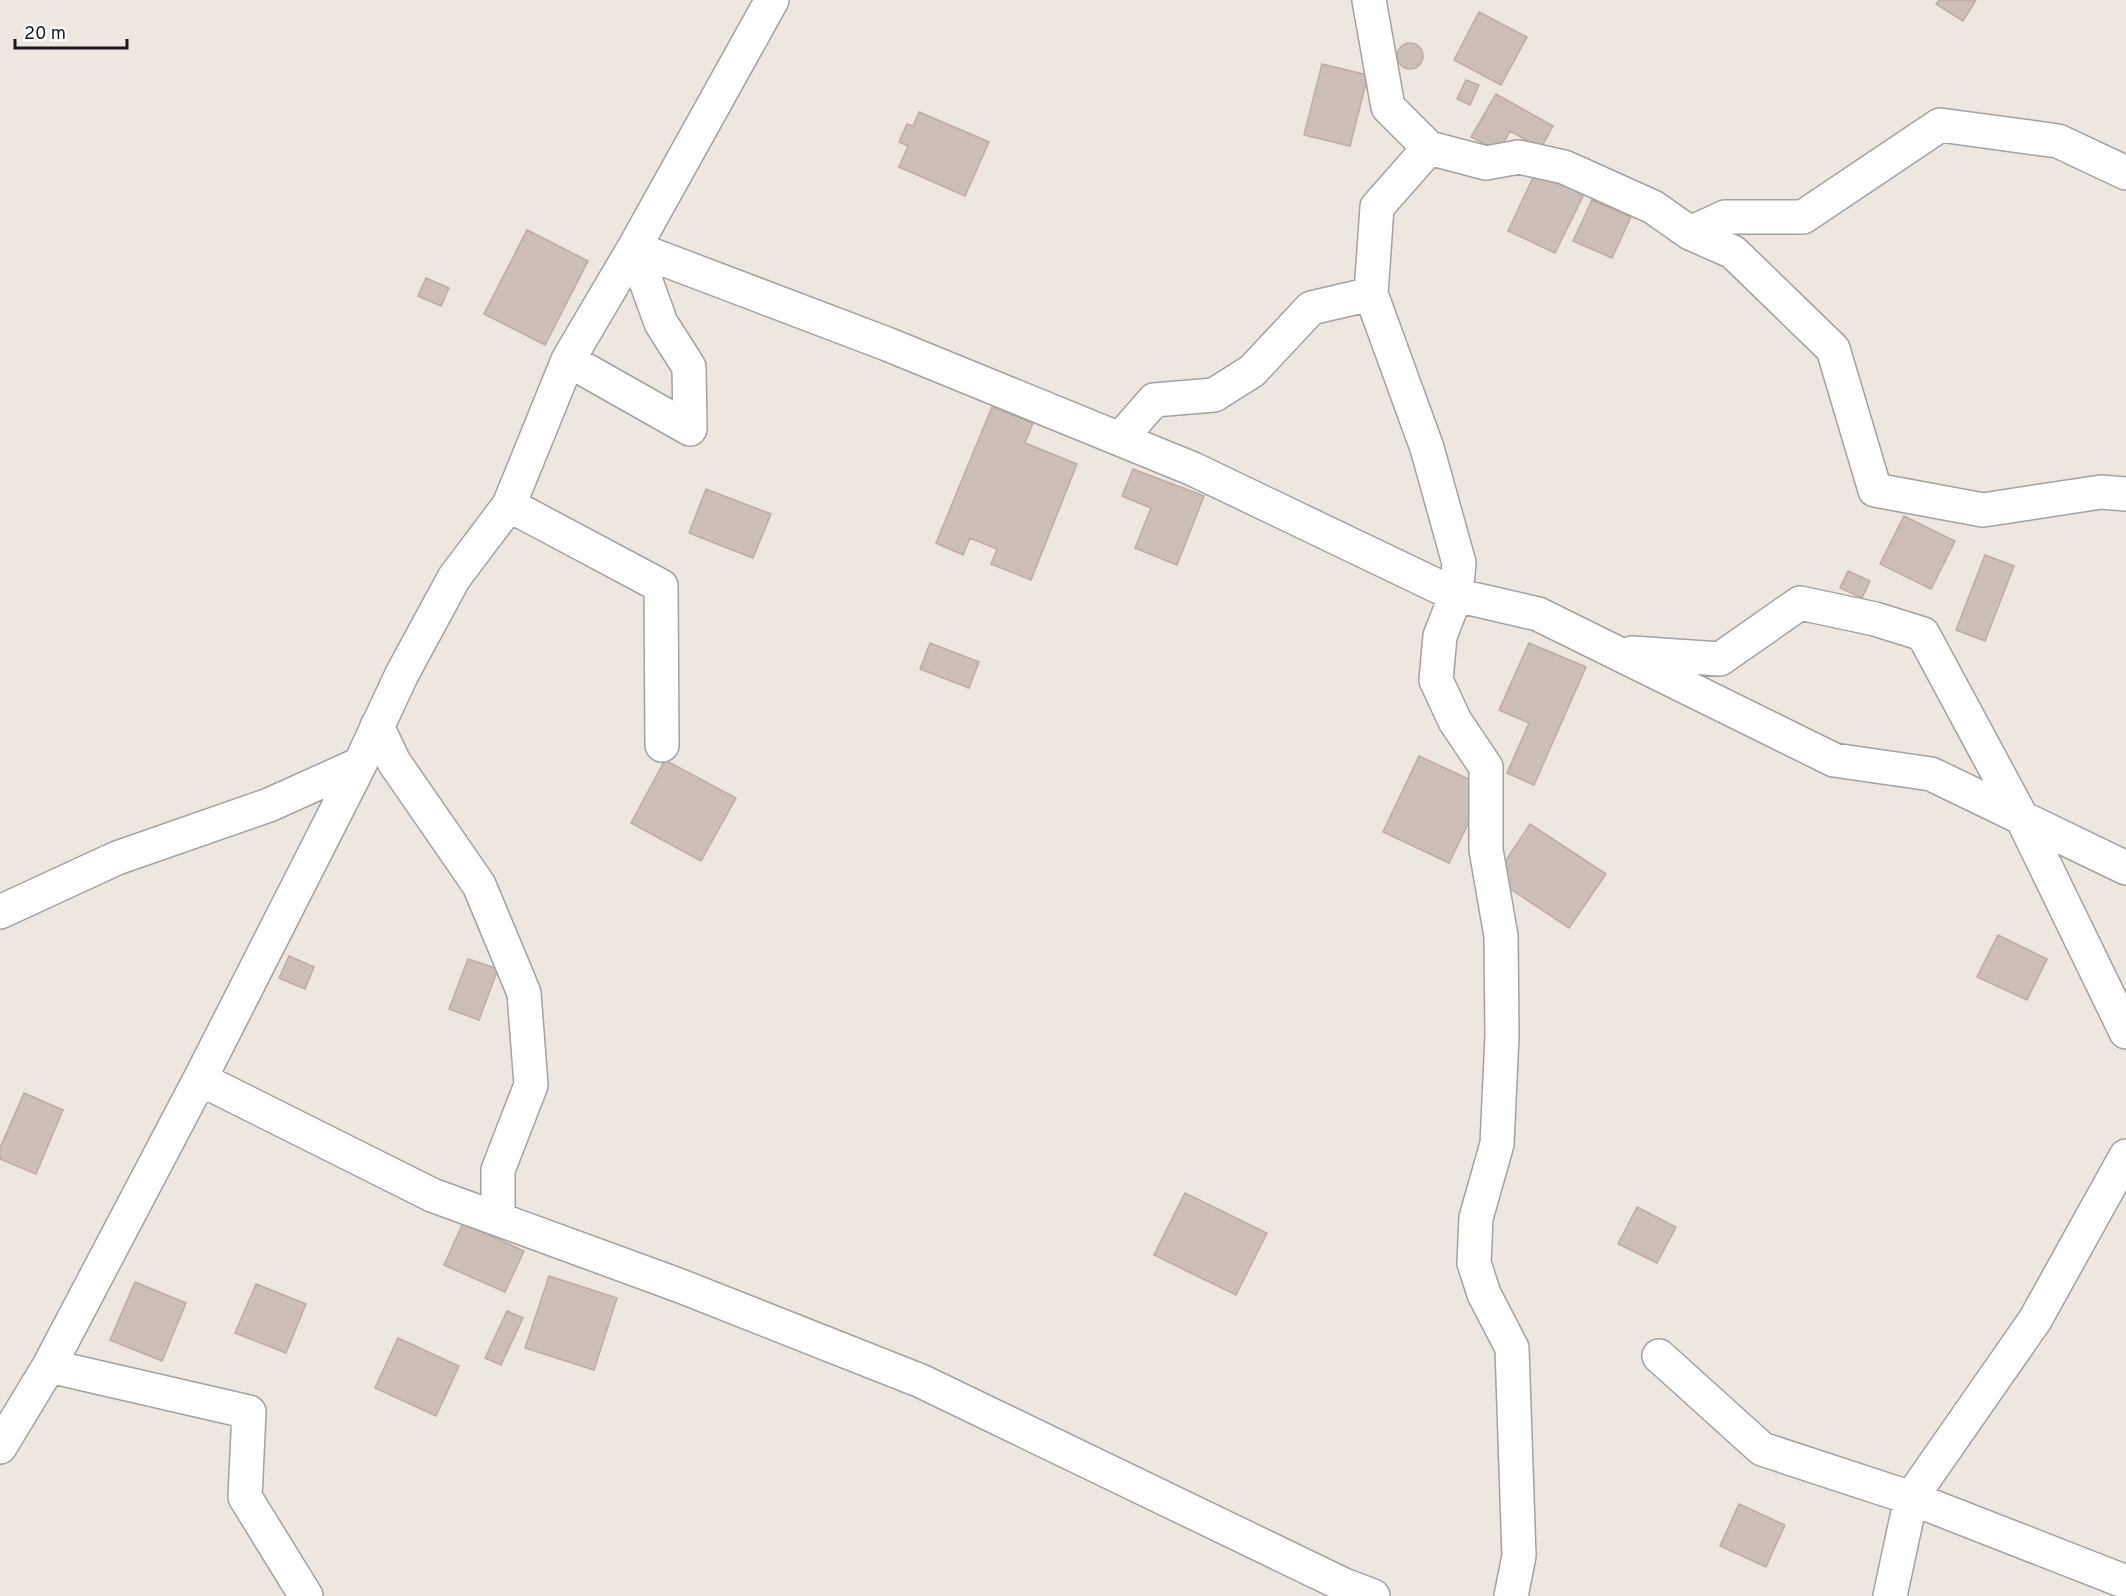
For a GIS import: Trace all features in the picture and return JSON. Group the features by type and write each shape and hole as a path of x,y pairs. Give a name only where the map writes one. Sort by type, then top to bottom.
{"street":[{"path":"0,1447 49,1366 200,1079 360,764 402,674 454,578 509,506 568,360 634,248 772,0"},
{"path":"1369,0 1388,107 1429,148 1486,163 1519,157 1564,167 1653,207 1690,233 1733,252 1833,349 1875,490 1983,510 2101,492 2126,494"},
{"path":"1690,233 1725,217 1803,217 1940,124 2058,141 2126,173"},
{"path":"1429,148 1377,207 1371,294 1427,448 1447,513 1459,563 1456,595 1440,636 1436,680 1455,722 1486,767 1486,850 1501,936 1502,1036 1497,1144 1476,1218 1474,1263 1484,1293 1512,1348 1519,1556 1511,1596"},
{"path":"568,360 690,429 689,367 661,323 634,248"},
{"path":"634,248 887,344 1193,469 1456,595 1538,614 1834,760 1931,774 2126,868"},
{"path":"1119,439 1154,400 1214,395 1252,371 1311,308 1371,294"},
{"path":"509,506 661,586 662,745"},
{"path":"1616,652 1720,659 1800,603 1875,619 1923,634 2022,818 2126,1032"},
{"path":"377,726 394,762 479,885 524,993 531,1085 498,1170 498,1220"},
{"path":"0,912 117,858 269,805 360,764"},
{"path":"200,1079 432,1195 678,1285 921,1381 1302,1565 1373,1596"},
{"path":"1890,1596 1911,1498 2035,1320 2126,1156"},
{"path":"1659,1356 1762,1449 1911,1498 2126,1582"},
{"path":"49,1366 249,1412 245,1497 306,1596"}],"building":[{"path":"1939,0 1976,0 1963,21 1936,4"},
{"path":"1479,12 1527,37 1501,85 1454,60"},
{"path":"1410,43 1419,47 1423,56 1419,65 1410,69 1401,65 1397,56 1401,47"},
{"path":"1322,64 1368,75 1350,146 1304,135"},
{"path":"1466,80 1479,85 1470,105 1457,99"},
{"path":"1496,94 1553,126 1541,148 1510,131 1499,152 1471,137"},
{"path":"919,112 989,142 965,196 899,167 908,146 899,142 907,124 913,126"},
{"path":"1538,167 1586,190 1555,253 1508,231"},
{"path":"1592,200 1631,217 1612,258 1573,241"},
{"path":"527,230 588,261 545,345 484,314"},
{"path":"426,278 449,288 441,306 418,296"},
{"path":"992,407 1033,423 1025,443 1077,464 1031,580 991,564 997,549 970,538 963,555 936,543"},
{"path":"1133,469 1204,496 1177,565 1135,548 1151,508 1122,496"},
{"path":"706,489 771,514 753,558 689,533"},
{"path":"1904,516 1955,541 1931,589 1880,564"},
{"path":"1985,555 2014,566 1985,641 1956,630"},
{"path":"1848,571 1870,581 1862,598 1840,588"},
{"path":"930,643 979,662 969,688 920,669"},
{"path":"1529,643 1586,667 1534,785 1507,773 1529,723 1499,710"},
{"path":"1419,756 1486,787 1449,863 1383,832"},
{"path":"665,760 736,798 701,861 631,823"},
{"path":"1530,824 1606,874 1569,928 1494,878"},
{"path":"1998,935 2047,959 2027,1000 1977,977"},
{"path":"289,956 314,967 305,989 279,978"},
{"path":"468,959 498,969 479,1020 449,1009"},
{"path":"24,1093 63,1110 36,1174 0,1159 0,1148"},
{"path":"1185,1193 1267,1233 1236,1295 1154,1255"},
{"path":"1637,1207 1676,1227 1657,1263 1618,1244"},
{"path":"463,1223 524,1251 505,1292 444,1265"},
{"path":"549,1276 617,1298 594,1370 525,1348"},
{"path":"135,1282 186,1303 162,1361 110,1340"},
{"path":"256,1284 306,1304 286,1353 235,1333"},
{"path":"507,1311 523,1318 501,1365 485,1358"},
{"path":"398,1338 459,1366 436,1416 375,1388"},
{"path":"1739,1504 1785,1525 1766,1567 1720,1546"}]}
